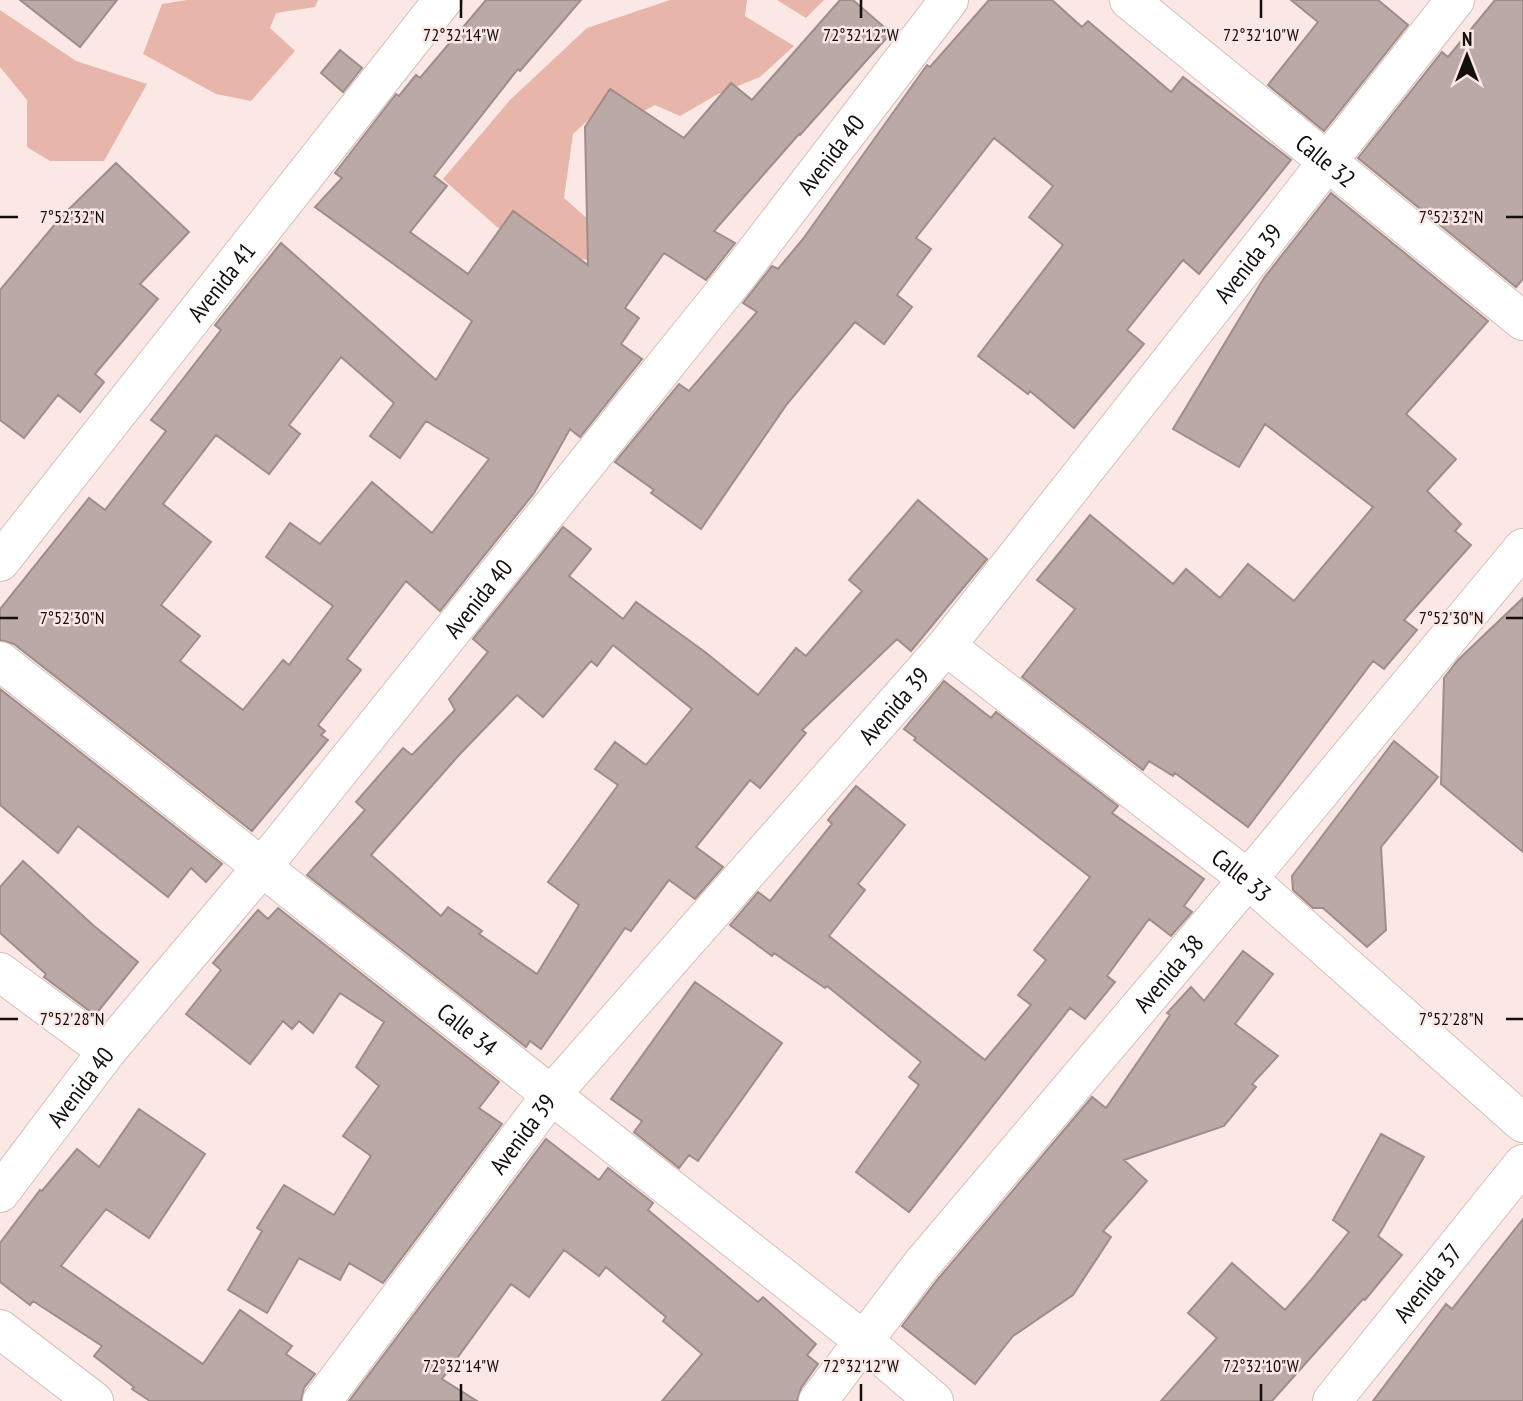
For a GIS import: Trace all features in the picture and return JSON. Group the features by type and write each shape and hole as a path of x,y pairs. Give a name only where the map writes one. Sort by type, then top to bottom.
{"street":[{"name":"Avenida 41","path":"0,562 443,0"},
{"name":"Avenida 40","path":"0,1193 107,1051 262,867 741,271 949,0"},
{"name":"Calle 32","path":"1129,0 1523,321"},
{"name":"Avenida 39","path":"322,1401 551,1095 946,646 1455,0"},
{"name":"Avenida 38","path":"818,1401 922,1264 1248,879 1523,548"},
{"name":"Calle 33","path":"946,646 1248,879 1523,1123"},
{"name":"Calle 34","path":"0,661 864,1341 934,1401"},
{"path":"0,972 107,1051"},
{"name":"Avenida 37","path":"1332,1401 1523,1164"},
{"path":"0,1329 94,1401"}],"shaded area":[{"path":"187,0 318,0 315,7 276,13 270,28 295,51 251,101 216,94 143,54 162,4"},
{"path":"670,0 747,0 745,16 794,46 760,77 718,94 680,116 655,105 637,115 608,102 573,134 564,198 598,228 600,261 551,256 497,227 443,179 510,100 587,28"},
{"path":"777,0 824,0 806,18"},
{"path":"0,10 76,61 147,84 104,161 50,161 27,147 27,100 0,67"}],"building":[{"path":"20,0 117,0 80,47"},
{"path":"486,0 581,0 520,71 518,69 434,176 447,186 410,232 468,274 513,211 588,265 585,127 610,89 684,138 731,83 752,100 840,0 853,0 891,33 714,231 735,243 706,280 664,253 625,308 639,318 621,344 642,359 580,437 570,429 534,493 440,611 406,581 347,659 361,670 318,725 325,731 321,735 328,740 252,831 14,644 0,640 0,609 89,498 105,510 166,431 151,420 221,330 215,325 281,243 436,380 472,321 315,207 342,178 335,173 396,94 399,96 416,75 420,78","holes":["341,357 394,403 370,436 400,458 426,421 489,459 432,533 372,482 320,544 290,523 266,557 333,606 289,665 283,660 243,710 180,661 200,636 161,605 211,542 163,504 216,435 269,474 300,434 289,425"]},
{"path":"989,0 1052,0 1082,27 1088,21 1171,92 1183,77 1291,160 1199,274 1183,260 1127,330 1144,344 1074,428 1030,391 1028,394 978,356 1063,245 1029,217 1053,186 994,138 916,238 931,249 897,295 912,307 884,344 855,322 787,404 701,529 651,493 654,490 615,462 679,384 689,391 757,312 743,303 772,266 778,269 803,239 927,65 930,67"},
{"path":"1291,0 1378,0 1408,25 1324,131 1268,85 1318,22"},
{"path":"1495,0 1523,0 1523,279 1516,287 1358,158 1442,52 1448,57"},
{"path":"340,50 362,68 343,92 321,73"},
{"path":"116,163 189,232 140,284 158,299 95,374 104,382 80,412 58,395 24,438 0,420 0,290 61,217"},
{"path":"1331,193 1488,321 1406,414 1456,459 1427,491 1461,524 1455,531 1471,545 1404,620 1417,630 1384,669 1373,661 1248,827 1175,773 1173,776 1149,761 1143,770 1022,677 1075,609 1037,580 1090,515 1173,584 1186,569 1220,598 1248,564 1294,601 1373,507 1265,424 1239,467 1173,429 1264,278"},
{"path":"918,500 987,559 911,651 897,639 802,730 806,733 760,788 750,780 696,847 723,867 695,899 669,880 631,931 625,928 541,1049 530,1041 526,1047 307,875 365,810 356,802 403,748 412,755 455,710 449,699 488,652 473,639 563,527 591,549 569,576 623,619 636,602 758,695 796,648 806,656 862,591 849,580","holes":["613,645 692,709 646,765 615,742 595,769 618,785 548,882 579,905 537,974 479,934 482,931 448,907 441,916 371,855 459,755 517,695 543,717 591,661 597,666"]},
{"path":"1523,598 1523,852 1441,784 1444,678 1458,660"},
{"path":"944,681 991,718 996,712 1118,806 1112,813 1204,879 1184,906 1192,912 1171,936 1149,919 1107,976 1115,982 1085,1019 1070,1008 909,1212 856,1172 919,1085 909,1077 921,1062 827,986 825,988 774,953 772,956 730,925 758,892 770,901 832,824 828,820 856,786 905,825 858,884 865,890 829,936 985,1060 1031,1005 1018,995 1046,960 1034,950 1090,877 914,740 916,738 904,729"},
{"path":"0,689 222,864 206,882 191,868 168,897 78,826 58,853 0,805"},
{"path":"1394,741 1438,777 1381,847 1386,930 1367,947 1323,908 1313,908 1293,890 1292,876"},
{"path":"23,861 138,962 95,1015 44,977 46,974 0,933 0,887"},
{"path":"278,908 499,1082 479,1108 502,1124 383,1283 349,1263 340,1280 299,1258 267,1313 228,1290 262,1231 257,1228 284,1185 334,1215 371,1156 343,1136 379,1086 356,1067 384,1022 340,993 313,1033 299,1021 292,1029 283,1021 250,1064 186,1014 221,970 213,963 258,910 268,919"},
{"path":"1243,951 1273,974 1235,1024 1278,1056 1252,1084 1256,1087 1224,1126 1124,1160 1147,1181 1103,1231 1111,1237 1073,1295 1013,1336 975,1384 902,1326 938,1279 1092,1097 1106,1108 1170,1015 1167,1013 1191,987 1204,1001"},
{"path":"695,982 782,1043 698,1161 689,1155 679,1168 634,1132 642,1121 611,1099"},
{"path":"139,1109 205,1154 149,1238 106,1209 61,1266 203,1364 240,1310 292,1346 286,1354 315,1374 304,1388 301,1401 150,1401 94,1356 102,1346 33,1301 30,1305 0,1282 0,1243 40,1190 42,1191 77,1149 99,1167"},
{"path":"1381,1134 1424,1157 1378,1236 1402,1255 1365,1300 1363,1299 1272,1401 1161,1401 1217,1338 1188,1313 1232,1263 1285,1310 1310,1281 1349,1232 1333,1220"},
{"path":"546,1139 599,1180 608,1168 653,1203 648,1210 758,1302 763,1297 816,1344 807,1355 818,1364 801,1388 797,1401 662,1401 702,1354 663,1321 666,1317 606,1267 599,1276 564,1250 529,1297 511,1284 442,1379 477,1401 349,1401"},
{"path":"1523,1219 1523,1401 1373,1401 1446,1304 1452,1309"}]}
